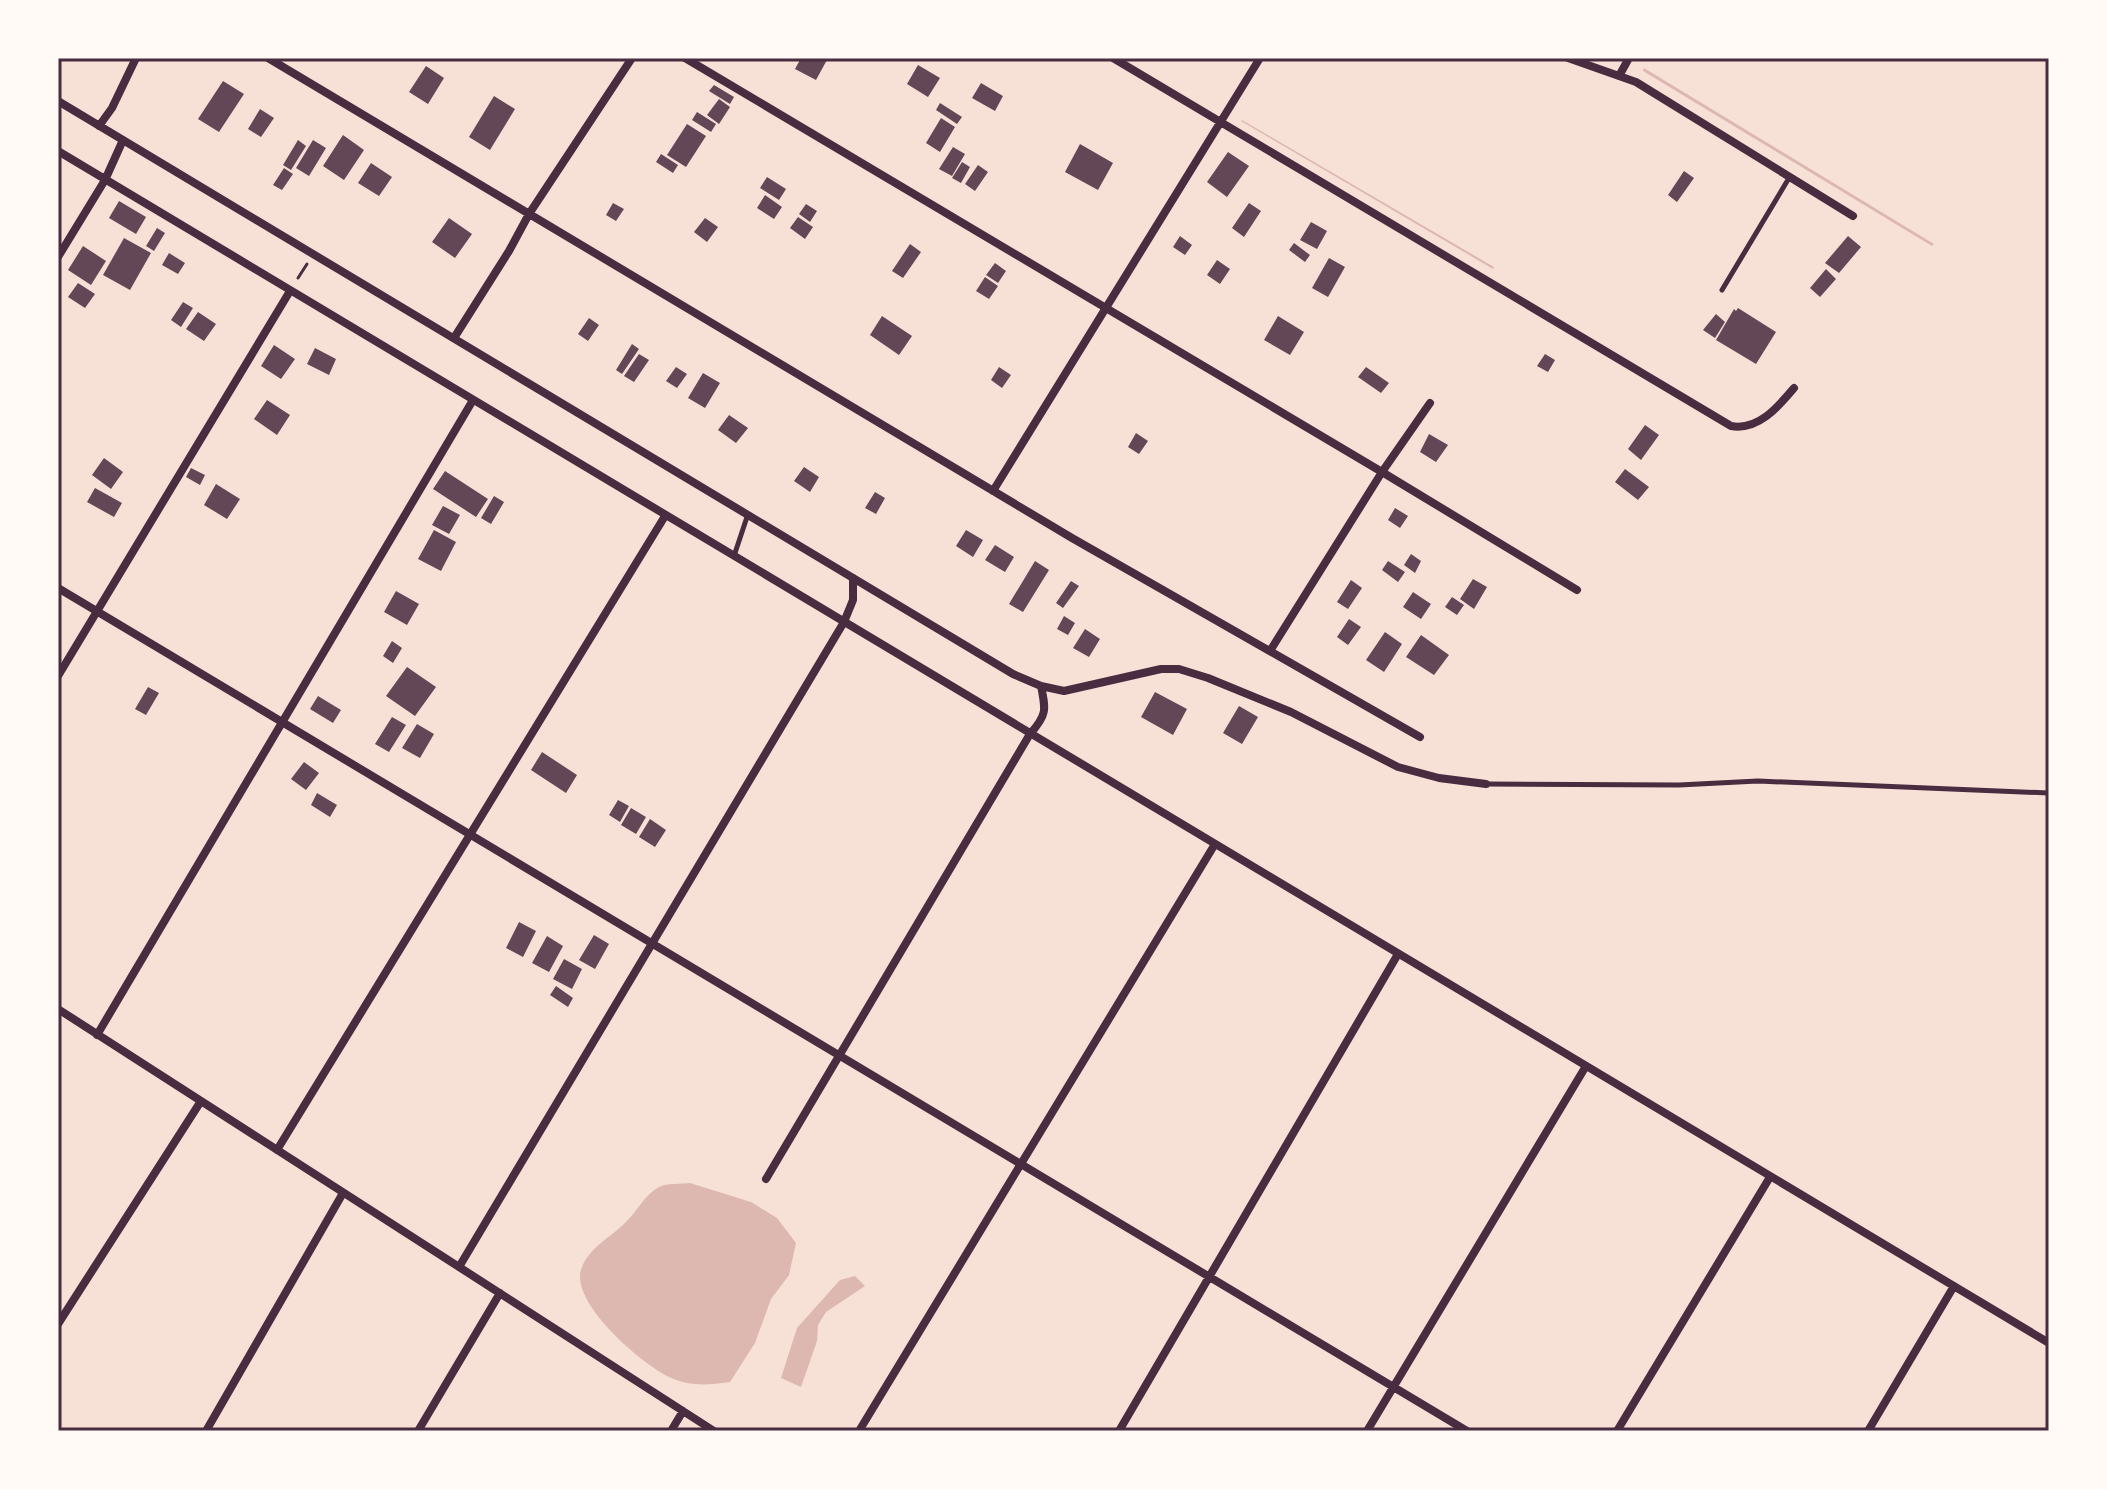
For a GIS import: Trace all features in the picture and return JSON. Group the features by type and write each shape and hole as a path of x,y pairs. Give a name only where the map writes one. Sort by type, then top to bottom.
{"street":[{"path":"99,126 112,108 136,58"},
{"path":"268,58 993,491 1420,737"},
{"path":"454,338 529,214 632,58"},
{"path":"685,58 1577,590"},
{"path":"1113,58 1731,426 1749,426 1773,413 1794,388"},
{"path":"993,491 1260,58"},
{"path":"1568,58 1636,82 1853,216"},
{"path":"1619,76 1629,58"},
{"path":"58,101 1013,674 1041,686 1064,691 1161,669 1179,669 1291,712 1398,767 1439,778 1486,784"},
{"path":"58,257 105,180 123,140"},
{"path":"58,151 2049,1343"},
{"path":"58,676 290,291"},
{"path":"97,1035 473,400"},
{"path":"1270,651 1382,472 1430,403"},
{"path":"277,1150 665,516"},
{"path":"459,1267 844,622 853,600 853,578"},
{"path":"58,588 1467,1431"},
{"path":"766,1179 1030,734 1042,720 1046,708 1041,686"},
{"path":"859,1431 1215,844"},
{"path":"1119,1431 1398,954"},
{"path":"58,1009 714,1431"},
{"path":"1367,1431 1586,1066"},
{"path":"58,1324 201,1101"},
{"path":"1617,1431 1770,1177"},
{"path":"206,1431 343,1193"},
{"path":"1868,1431 1954,1286"},
{"path":"418,1431 500,1293"},
{"path":"671,1431 683,1411"}],"lane":[{"path":"1722,290 1790,176"},
{"path":"734,557 748,514"},
{"path":"1486,784 1679,785 1758,781 2049,793"}],"path":[{"path":"290,291 313,253"}],"shaded area":[{"path":"1644,68 1934,244 1932,246 1643,71"},
{"path":"1241,121 1494,267 1493,269"},
{"path":"690,1183 751,1202 777,1218 796,1243 789,1275 771,1299 755,1343 730,1382 692,1384 657,1370 610,1330 585,1297 580,1281 582,1267 590,1254 625,1223 649,1194 662,1186"},
{"path":"855,1276 865,1286 826,1312 818,1325 817,1341 801,1387 781,1378 797,1328 840,1280"}],"building":[{"path":"801,58 828,58 816,80 795,69"},
{"path":"918,65 940,78 928,97 907,84"},
{"path":"426,66 444,78 428,104 409,92"},
{"path":"223,81 244,94 219,132 198,119"},
{"path":"981,83 1003,96 995,111 972,98"},
{"path":"714,85 734,97 730,104 709,91"},
{"path":"494,96 515,109 490,150 469,137"},
{"path":"719,99 730,107 719,124 707,115"},
{"path":"940,103 962,117 957,124 936,110"},
{"path":"260,109 274,118 261,137 248,129"},
{"path":"697,112 716,124 711,132 692,120"},
{"path":"941,118 955,127 940,152 926,143"},
{"path":"687,124 706,136 686,167 667,155"},
{"path":"343,135 364,150 344,180 323,166"},
{"path":"298,140 306,146 291,170 283,165"},
{"path":"313,140 326,148 309,176 296,168"},
{"path":"1080,144 1113,163 1098,190 1065,172"},
{"path":"953,147 965,154 952,176 939,169"},
{"path":"1228,152 1249,166 1227,197 1207,182"},
{"path":"661,154 678,165 673,173 656,162"},
{"path":"962,162 970,167 961,183 952,178"},
{"path":"371,163 392,177 379,196 358,183"},
{"path":"978,165 988,172 975,191 965,184"},
{"path":"284,168 293,174 282,190 273,185"},
{"path":"1684,171 1694,178 1677,202 1668,195"},
{"path":"767,177 786,189 779,200 760,188"},
{"path":"765,195 782,207 774,219 757,208"},
{"path":"119,201 146,217 136,234 109,218"},
{"path":"613,203 624,209 616,221 606,215"},
{"path":"1249,203 1261,211 1244,237 1232,228"},
{"path":"806,204 817,211 810,222 799,214"},
{"path":"798,217 813,227 805,239 790,228"},
{"path":"449,218 472,234 455,258 432,242"},
{"path":"705,218 718,227 707,242 694,232"},
{"path":"1311,222 1327,231 1317,249 1300,240"},
{"path":"157,228 165,233 154,251 146,246"},
{"path":"1180,236 1192,245 1185,255 1173,247"},
{"path":"1848,236 1861,247 1839,273 1825,263"},
{"path":"124,238 151,253 130,290 103,275"},
{"path":"1294,243 1310,255 1305,262 1289,250"},
{"path":"910,244 921,252 903,278 892,271"},
{"path":"83,246 106,261 91,285 68,270"},
{"path":"169,253 185,263 178,274 162,265"},
{"path":"1329,258 1345,267 1328,297 1312,288"},
{"path":"1217,260 1230,269 1220,284 1207,275"},
{"path":"995,263 1006,271 998,283 986,275"},
{"path":"1826,269 1836,279 1820,297 1810,288"},
{"path":"985,277 998,286 989,299 976,291"},
{"path":"78,283 95,294 85,308 68,297"},
{"path":"183,302 193,308 181,327 171,320"},
{"path":"1738,308 1776,332 1756,364 1716,340 1734,309 1736,311"},
{"path":"198,312 216,324 204,341 186,329"},
{"path":"1716,314 1725,322 1715,338 1703,330"},
{"path":"882,316 912,336 899,355 870,335"},
{"path":"1278,316 1304,332 1290,355 1264,340"},
{"path":"589,318 599,325 588,341 578,334"},
{"path":"632,344 639,349 622,374 616,370"},
{"path":"274,345 295,359 281,379 261,366"},
{"path":"315,348 336,359 329,375 307,364"},
{"path":"639,354 649,360 634,382 624,376"},
{"path":"1545,354 1555,360 1548,372 1537,366"},
{"path":"676,367 687,374 677,388 666,381"},
{"path":"999,367 1011,375 1002,388 991,380"},
{"path":"1366,367 1389,383 1381,393 1358,377"},
{"path":"703,373 720,383 705,408 688,398"},
{"path":"267,400 290,415 277,435 254,419"},
{"path":"729,415 748,428 736,443 718,430"},
{"path":"1645,425 1659,435 1641,460 1628,449"},
{"path":"1136,433 1148,441 1139,454 1128,447"},
{"path":"1429,434 1448,445 1436,462 1420,452"},
{"path":"104,458 123,472 111,489 92,475"},
{"path":"804,467 819,477 810,492 794,481"},
{"path":"191,468 205,475 200,485 186,477"},
{"path":"1625,469 1649,487 1638,500 1615,482"},
{"path":"445,471 488,499 476,517 433,489"},
{"path":"216,484 240,499 227,519 204,505"},
{"path":"95,488 122,503 114,517 87,502"},
{"path":"875,492 885,498 876,514 865,508"},
{"path":"494,496 504,502 491,524 481,518"},
{"path":"443,506 460,515 449,534 432,525"},
{"path":"1395,508 1408,516 1400,528 1388,520"},
{"path":"434,530 456,542 441,571 418,559"},
{"path":"966,530 983,540 973,557 956,546"},
{"path":"995,545 1014,557 1005,572 985,560"},
{"path":"1411,554 1421,561 1415,573 1404,565"},
{"path":"1035,561 1049,570 1023,612 1009,604"},
{"path":"1388,561 1405,572 1398,582 1382,570"},
{"path":"1473,579 1487,587 1474,609 1460,599"},
{"path":"1351,580 1362,588 1348,609 1337,602"},
{"path":"1071,581 1079,586 1063,608 1056,603"},
{"path":"396,591 419,604 407,625 384,612"},
{"path":"1413,592 1431,604 1421,619 1403,607"},
{"path":"1452,597 1464,605 1457,615 1445,607"},
{"path":"1064,616 1075,623 1068,635 1057,629"},
{"path":"1349,619 1361,627 1348,645 1337,637"},
{"path":"1085,629 1100,639 1089,657 1073,648"},
{"path":"1385,632 1402,644 1384,672 1366,660"},
{"path":"1421,635 1449,655 1434,675 1406,657"},
{"path":"392,641 402,648 393,663 383,656"},
{"path":"407,667 436,687 415,716 386,696"},
{"path":"148,687 159,693 146,715 135,709"},
{"path":"1155,692 1187,709 1173,735 1141,717"},
{"path":"318,696 341,710 333,723 310,709"},
{"path":"1239,706 1258,717 1242,744 1223,733"},
{"path":"392,717 406,725 389,752 375,744"},
{"path":"417,724 434,734 420,758 402,748"},
{"path":"542,752 577,775 566,793 531,770"},
{"path":"304,762 319,773 306,790 291,779"},
{"path":"317,793 337,805 330,817 311,805"},
{"path":"618,800 629,806 620,822 609,815"},
{"path":"631,808 646,817 636,834 621,825"},
{"path":"650,819 666,830 655,847 639,837"},
{"path":"519,922 536,931 523,957 506,948"},
{"path":"594,935 609,944 595,969 579,960"},
{"path":"547,936 563,946 549,972 532,963"},
{"path":"564,959 582,969 572,989 553,979"},
{"path":"556,986 573,998 568,1007 550,995"}]}
